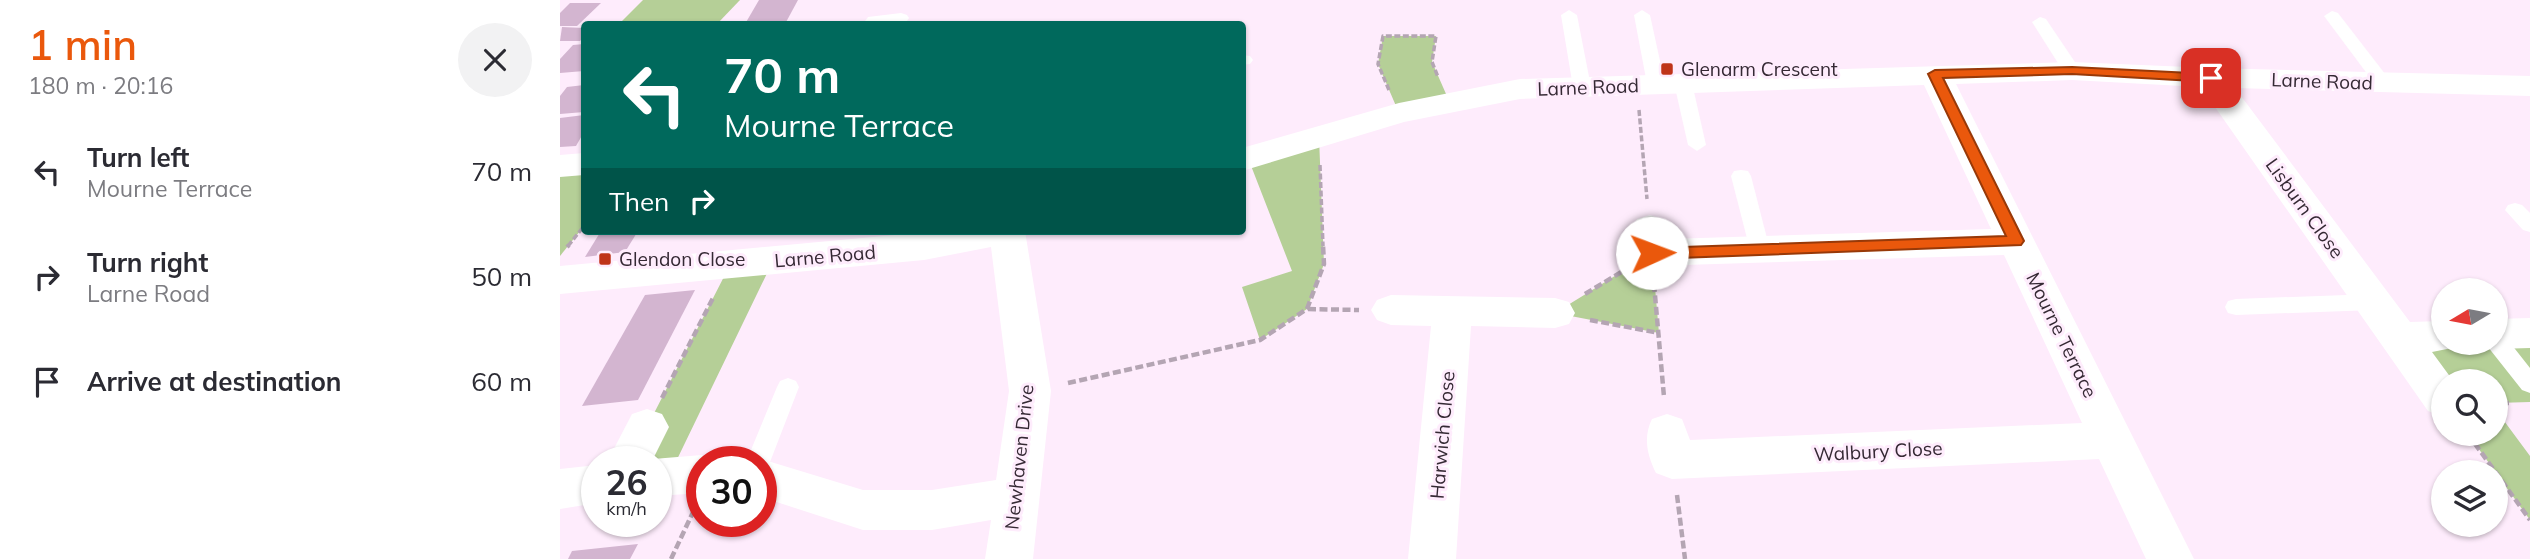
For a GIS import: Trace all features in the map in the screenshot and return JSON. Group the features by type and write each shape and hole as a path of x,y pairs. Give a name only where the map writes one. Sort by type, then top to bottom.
{"street":[{"name":"Larne Road","path":"1246,159 1399,113 1520,89 2072,71 2211,78 2530,86"},
{"name":"Mourne Terrace","path":"1935,74 2170,559"},
{"name":"Lisburn Close","path":"2211,78 2431,382"},
{"path":"560,166 581,164"},
{"name":"Larne Road","path":"560,280 924,247 986,235"},
{"name":"Newhaven Drive","path":"1007,235 1030,391 1009,559"},
{"path":"1651,241 1760,250 2016,241"},
{"path":"1391,310 1555,313"},
{"name":"Harwich Close","path":"1432,559 1452,311"},
{"path":"2508,334 2530,333"},
{"path":"2399,338 2431,337"},
{"name":"Walbury Close","path":"1670,446 2113,440"},
{"path":"777,483 863,510 932,510 1017,496"},
{"path":"560,489 581,486"}],"lane":[{"path":"1569,15 1582,87"},
{"path":"1642,15 1659,84 1697,145"},
{"path":"2332,16 2383,83"},
{"path":"874,21 901,18"},
{"path":"2040,22 2072,71"},
{"path":"1741,176 1760,250"},
{"path":"2515,210 2530,225"},
{"path":"2236,307 2373,302"},
{"path":"2507,355 2530,384"},
{"path":"764,446 788,387"}],"path":[{"path":"1399,113 1378,64 1383,36 1436,36 1432,62 1450,103"},
{"path":"1659,84 1651,241 1658,334 1685,559"},
{"path":"1307,309 1324,264 1318,137"},
{"path":"560,256 581,230"},
{"path":"1555,313 1651,241"},
{"path":"638,444 730,265"},
{"path":"1030,391 1260,340 1307,309 1391,310"},
{"path":"1555,313 1658,334"},
{"path":"2477,446 2530,520"},
{"path":"671,559 686,522"}],"green space":[{"path":"643,0 740,0 720,21 622,21"},
{"path":"1383,36 1436,36 1432,62 1450,103 1399,113 1378,64"},
{"path":"1319,137 1324,264 1307,309 1260,340 1242,287 1292,271 1248,158"},
{"path":"581,164 581,230 560,256 560,166"},
{"path":"1652,253 1659,333 1555,313"},
{"path":"773,261 672,470 672,446 637,446 730,265"},
{"path":"2508,334 2522,334 2530,343 2530,402 2508,403 2508,369 2431,370 2399,338 2431,342 2431,355 2508,355"},
{"path":"2508,426 2530,456 2530,520 2508,489 2508,460 2487,460 2477,446 2508,446"}],"building":[{"path":"759,0 798,0 787,21 747,21"},
{"path":"570,3 601,3 577,26 560,26 560,13"},
{"path":"562,27 581,28 580,41 560,41"},
{"path":"581,44 581,71 560,73 560,59 573,45"},
{"path":"581,85 581,112 560,114 560,96 567,87"},
{"path":"581,115 581,137 576,146 560,147 560,118"},
{"path":"599,235 636,235 625,252 585,257"},
{"path":"695,290 638,400 582,406 645,295"},
{"path":"638,544 630,559 568,559 572,551"}],"place":[{"name":"Glenarm Crescent","path":"1667,69"},
{"name":"Glendon Close","path":"605,259"}],"route":[{"path":"1652,253 2016,241 1935,74 2072,71 2211,78"}]}
